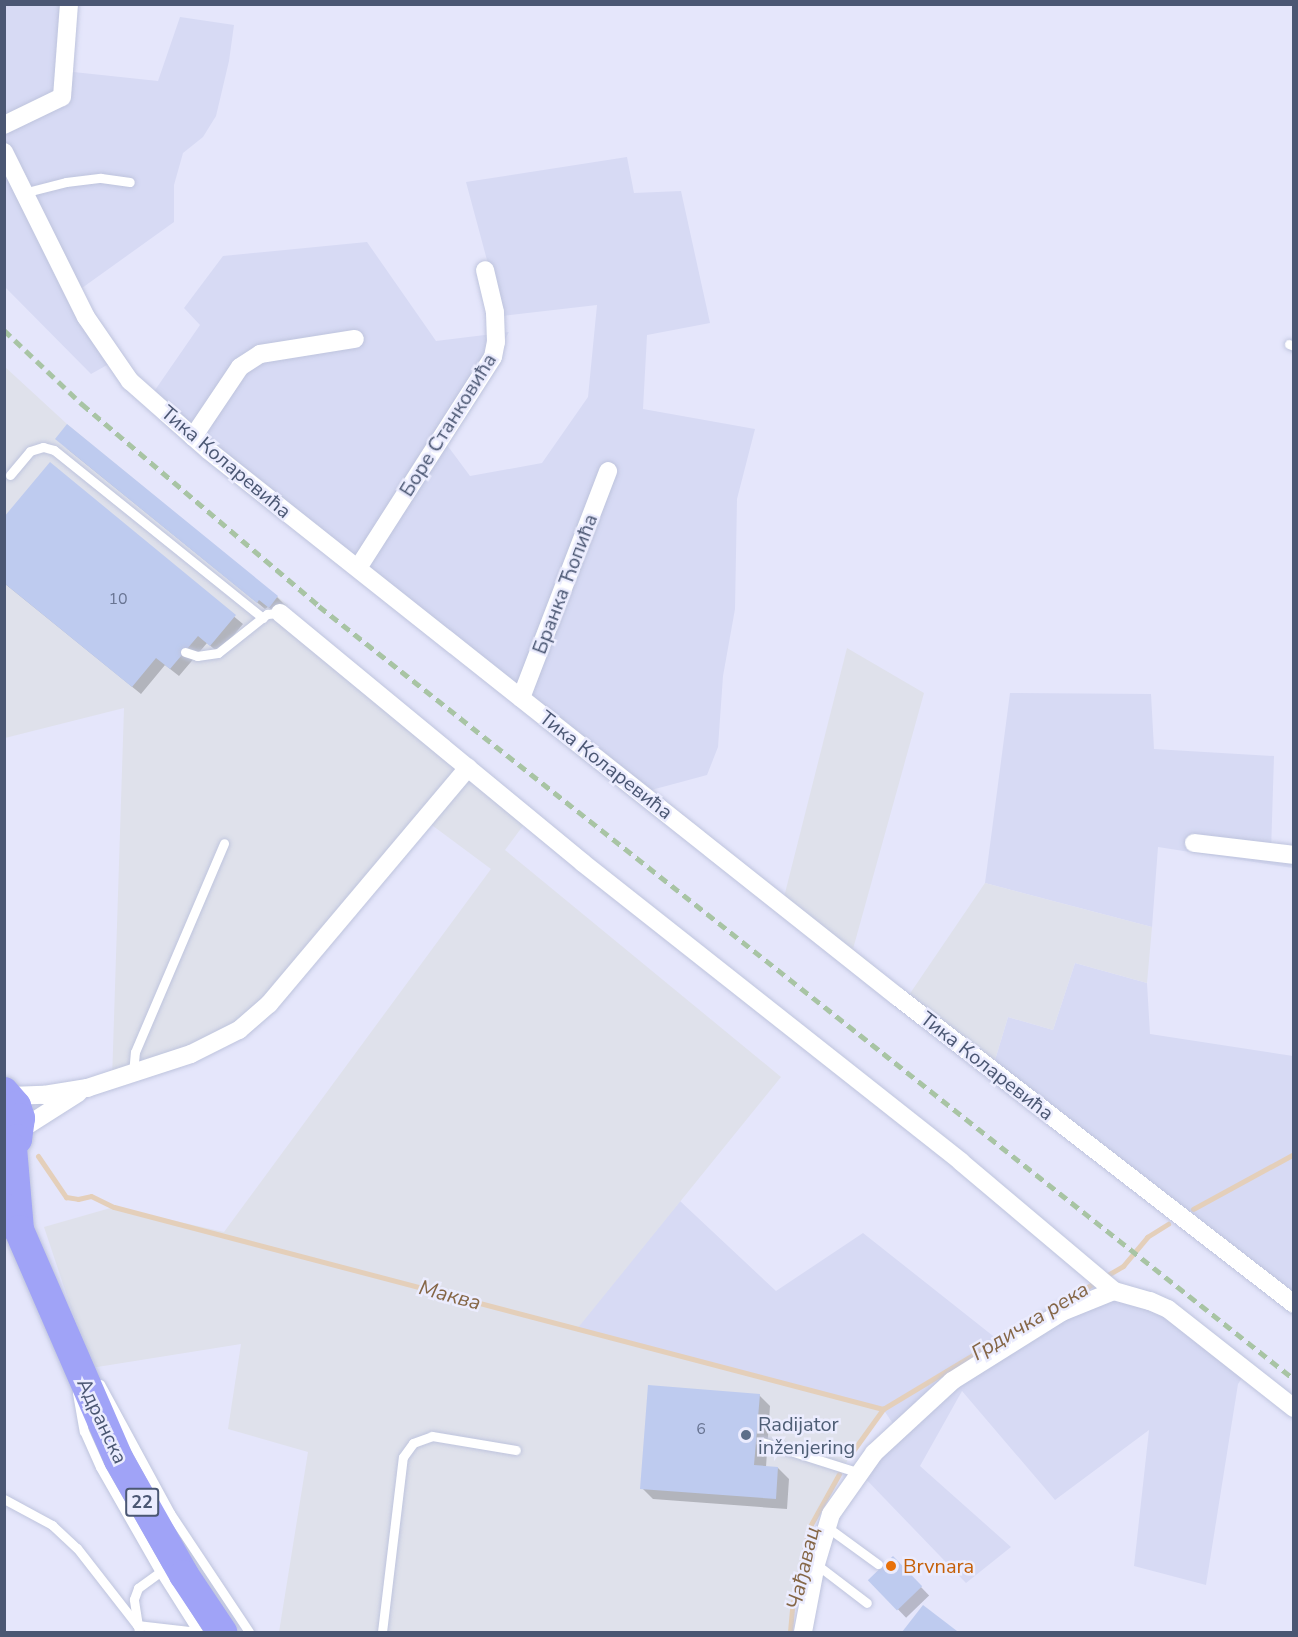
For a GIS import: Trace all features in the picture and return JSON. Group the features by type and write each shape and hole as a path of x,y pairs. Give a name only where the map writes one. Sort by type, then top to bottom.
{"main road":[{"name":"22","path":"7,1094 16,1106 12,1144"},
{"name":"Адранска","path":"12,1144 12,1219 102,1426 134,1488 184,1575 222,1632"}],"street":[{"path":"4,125 62,97 69,4"},
{"name":"Тика Коларевића","path":"4,152 86,317 130,381 193,437 521,698 898,997 1293,1304"},
{"name":"Боре Станковића","path":"358,568 493,357 496,349 495,312 485,270"},
{"path":"193,437 240,367 260,354 355,339"},
{"name":"Бранка Ћопића","path":"521,698 608,471"},
{"path":"272,615 468,768 583,864 960,1162 1111,1288 1168,1309 1293,1408"},
{"path":"7,1094 44,1095 87,1088 133,1074 220,1042 239,1030 269,1004 468,768"},
{"path":"1194,843 1293,855"},
{"path":"12,1144 87,1088"},
{"path":"803,1632 816,1564 831,1514 874,1453 952,1381 1062,1312 1111,1288"}],"lane":[{"path":"23,193 66,182 101,178 130,182"},
{"path":"10,475 30,451 43,447 54,450 272,615 218,653 197,656 185,652"},
{"path":"133,1074 135,1052 224,843"},
{"path":"76,1363 78,1402 84,1431 100,1467 160,1572 198,1632"},
{"path":"76,1363 98,1381 113,1403 171,1513 249,1632"},
{"path":"382,1632 403,1457 413,1443 432,1436 516,1450"},
{"path":"762,1442 860,1473"},
{"path":"4,1499 52,1525 77,1548 138,1629"},
{"path":"827,1527 878,1564"},
{"path":"816,1564 867,1603"},
{"path":"138,1629 134,1599 138,1588 160,1572"},
{"path":"138,1629 198,1632"}],"shaded area":[{"path":"4,5 69,5 64,71 158,81 180,17 234,25 229,61 216,116 203,137 183,153 174,185 174,222 75,293 116,360 91,374 5,287"},
{"path":"627,157 634,193 681,191 710,323 647,335 643,409 755,429 737,499 735,609 723,676 718,747 707,775 644,792 153,393 200,325 184,308 223,256 367,242 436,341 509,332 447,445 470,476 542,463 588,397 597,305 502,316 466,182"},
{"path":"4,366 67,424 288,605 281,613 528,819 505,850 781,1077 577,1329 883,1409 854,1449 809,1528 792,1607 790,1632 279,1632 308,1452 228,1429 241,1344 91,1368 44,1227 114,1207 224,1232 491,869 425,820 239,1030 112,1080 124,708 5,738"},
{"path":"847,648 924,693 853,949 909,995 985,883 1152,927 1147,983 1075,963 1053,1030 1008,1017 992,1070 782,905"},
{"path":"1010,693 1151,694 1154,749 1274,756 1271,852 1293,855 1293,868 1158,847 1152,927 985,883"},
{"path":"1075,963 1147,983 1150,1034 1293,1056 1293,1304 992,1070 1008,1017 1053,1030"},
{"path":"680,1201 776,1291 863,1233 1007,1347 1114,1291 1168,1309 1246,1372 1238,1384 1206,1585 1134,1566 1149,1430 1055,1500 962,1391 920,1466 1011,1547 966,1583 860,1473 898,1431 883,1409 576,1329"}],"building":[{"path":"67,424 278,596 269,608 259,600 257,603 55,439"},
{"path":"50,462 236,615 210,646 198,636 170,669 156,658 132,687 4,583 4,517"},
{"path":"648,1385 760,1394 754,1465 778,1467 776,1499 640,1489"},
{"path":"893,1556 922,1586 897,1611 868,1580"},
{"path":"923,1605 957,1631 902,1632"}],"waterway":[{"name":"Грдичка река","path":"1193,1209 1294,1154"},
{"name":"Маква","path":"38,1156 66,1197 78,1199 91,1196 114,1207 883,1409"},
{"name":"Грдичка река","path":"1057,1305 1123,1266 1147,1237 1168,1224"},
{"name":"Грдичка река","path":"850,1455 883,1409 1038,1316"},
{"name":"Чађавац","path":"790,1632 792,1607 809,1528 839,1474"}],"railway":[{"path":"4,330 82,404 319,606 1294,1379"}],"place":[{"name":"Radijator inženjering","path":"746,1435"},
{"name":"Brvnara","path":"891,1566"}]}
